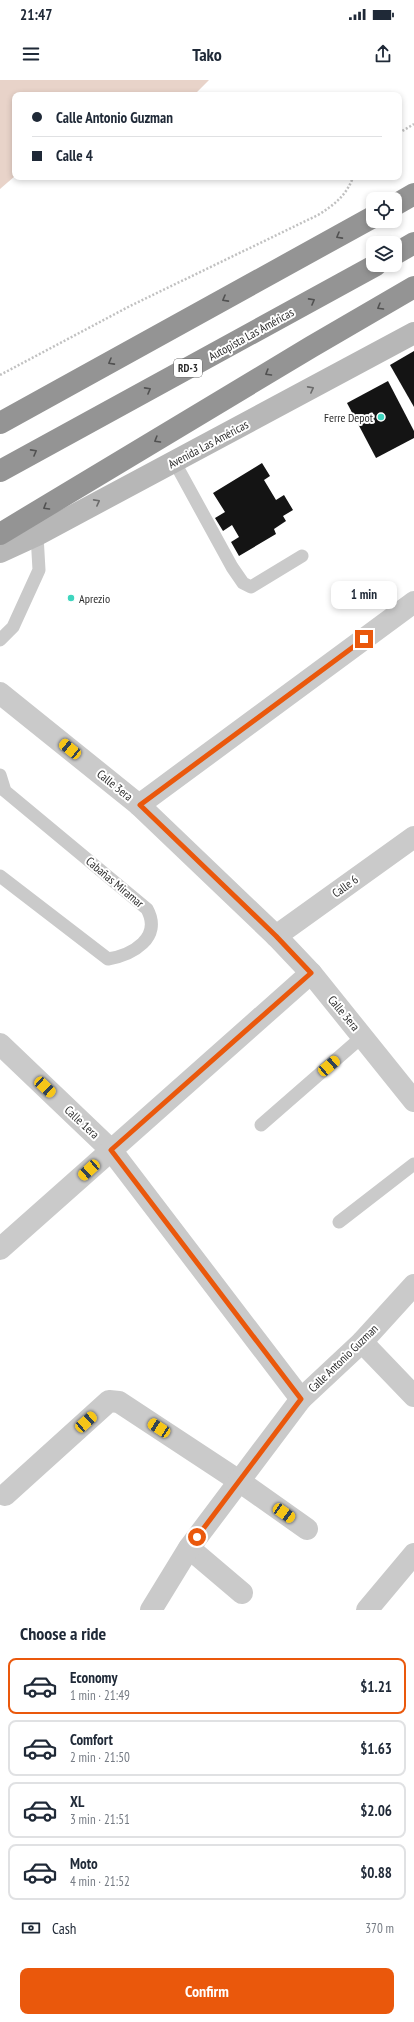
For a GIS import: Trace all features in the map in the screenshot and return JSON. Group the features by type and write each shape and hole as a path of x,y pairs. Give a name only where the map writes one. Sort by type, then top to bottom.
{"highway":[{"path":"402,201 414,194"},
{"path":"0,423 366,221"},
{"path":"402,250 414,243"},
{"name":"Autopista Las Américas","path":"0,471 366,270"},
{"path":"0,534 311,347 414,287"}],"main road":[{"name":"Avenida Las Américas","path":"0,552 37,534 414,333"}],"street":[{"path":"140,805 414,602"},
{"name":"Calle 3era","path":"0,693 140,805 276,936 311,973 414,1101"},
{"name":"Calle 6","path":"276,936 414,837"},
{"path":"0,1249 311,973"},
{"name":"Calle 1era","path":"0,1044 111,1150 301,1399"},
{"name":"Calle Antonio Guzman","path":"151,1610 189,1548 301,1399 362,1342 414,1285"},
{"path":"362,1342 413,1392"},
{"path":"5,1495 109,1401 114,1401 119,1402 239,1481 307,1530"},
{"path":"189,1548 242,1593"},
{"path":"367,1610 414,1554"}],"lane":[{"path":"174,461 232,567 243,583 251,587 302,556"},
{"path":"0,640 13,627 39,570 37,534"},
{"name":"Cabañas Miramar","path":"0,775 6,791 147,910 152,919 152,929 141,946 124,956 108,959 0,876"},
{"path":"261,1126 363,1036"},
{"path":"339,1222 414,1164"}],"path":[{"path":"402,131 414,124"},
{"path":"0,375 130,306 318,215 340,199 352,180"}],"shaded area":[{"path":"0,80 209,80 197,92 12,92 12,179 0,189"}],"building":[{"path":"414,351 414,407 390,365"},
{"name":"Ferre Depot","path":"388,381 414,431 414,438 376,458 347,403"},
{"path":"262,463 270,476 264,480 276,500 284,495 293,510 283,516 286,521 274,529 276,534 239,556 231,542 239,537 232,525 223,531 215,518 225,512 213,493"}],"place":[{"name":"Ferre Depot","path":"381,417"},
{"name":"Aprezio","path":"71,598"}],"route":[{"path":"197,1537 301,1399 111,1150 311,973 276,936 140,805 364,639"}]}
